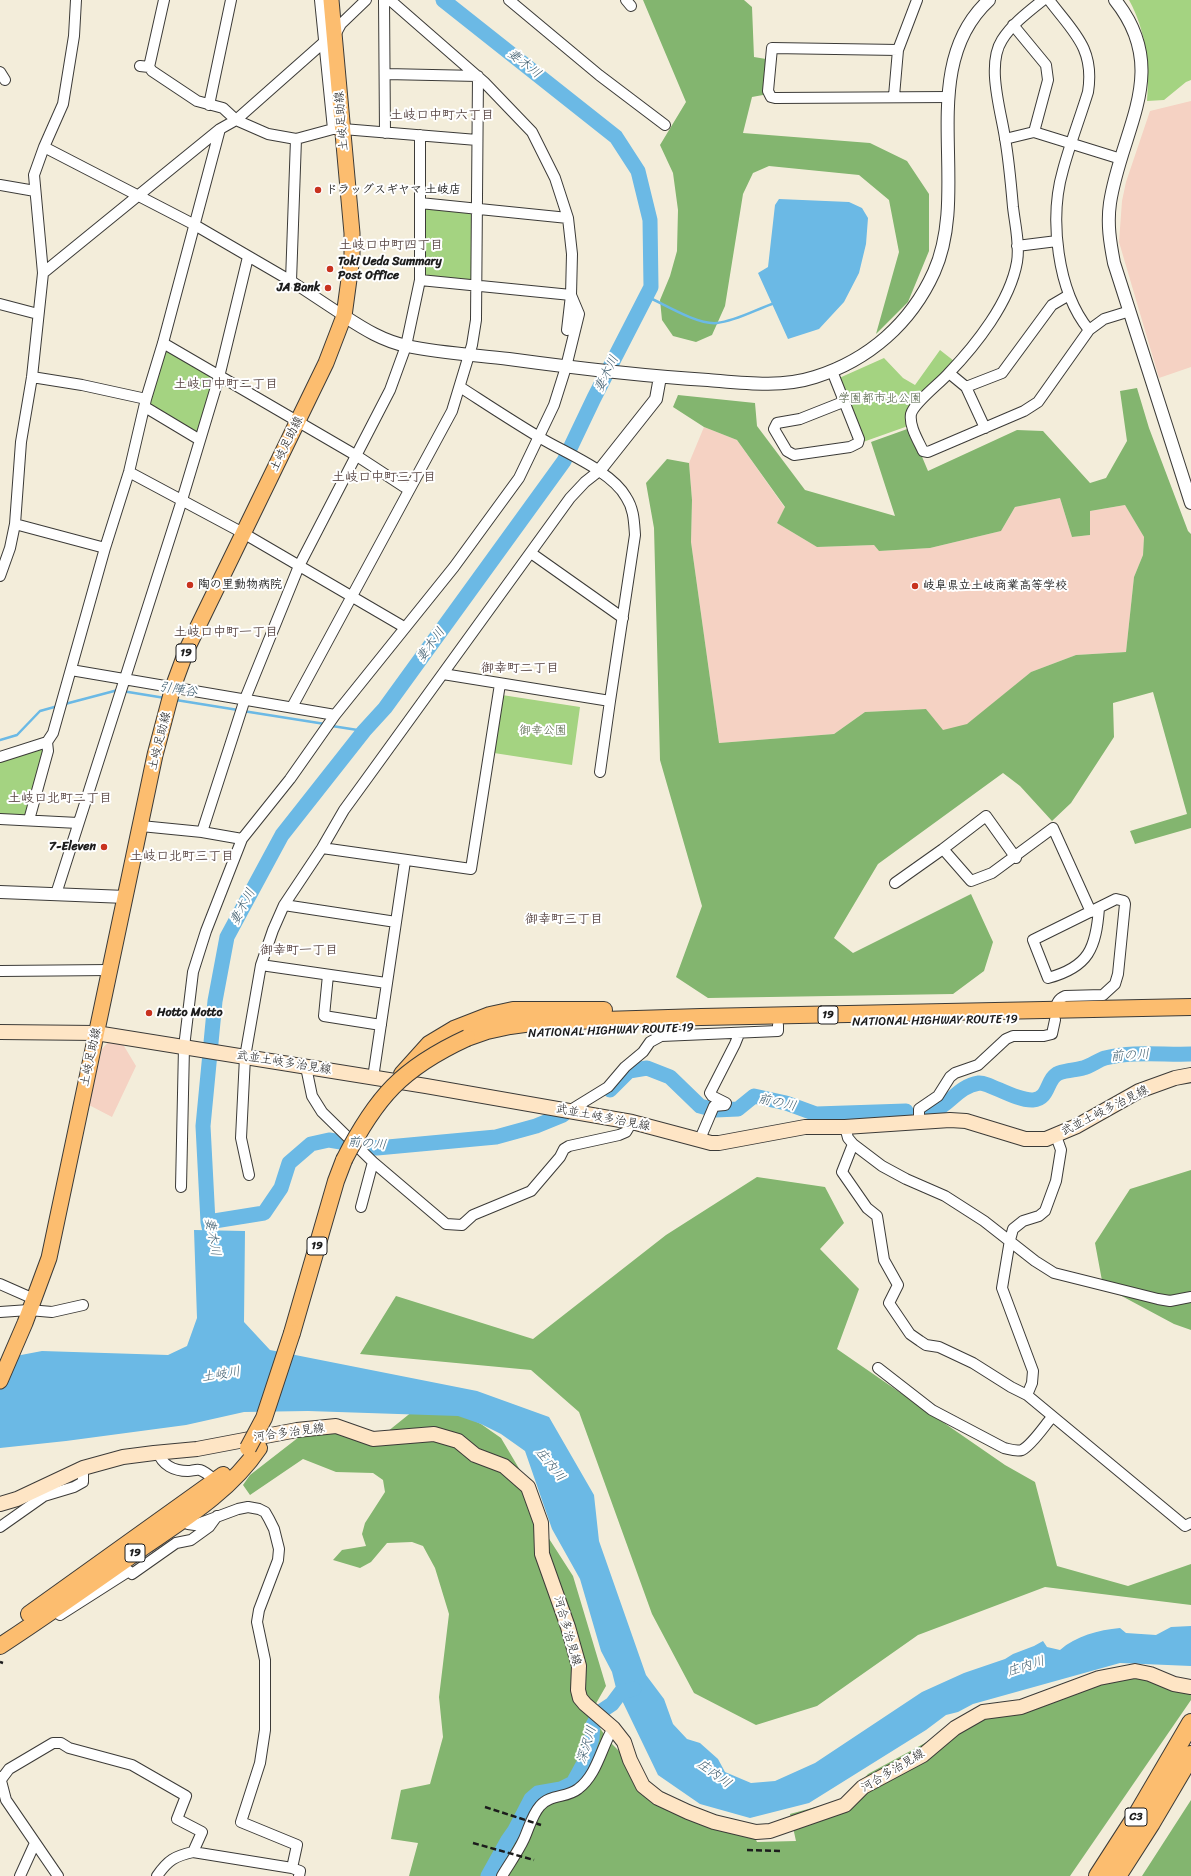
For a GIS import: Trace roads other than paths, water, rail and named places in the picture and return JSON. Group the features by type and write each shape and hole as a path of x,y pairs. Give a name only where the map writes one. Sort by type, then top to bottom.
{"highway":[{"name":"NATIONAL HIGHWAY ROUTE 19","path":"470,1042 491,1040 541,1031 897,1021 1056,1015 1191,1007"},
{"path":"400,1082 402,1072 429,1044 469,1022 513,1010 663,1010 701,1017"},
{"name":"NATIONAL HIGHWAY ROUTE 19","path":"0,1646 54,1611 220,1492 249,1464 254,1448 280,1405 297,1334 344,1187 348,1163 381,1115 415,1078 470,1042 510,1026 539,1022 701,1017 1056,1015 1191,1017"},
{"name":"NATIONAL HIGHWAY ROUTE 19","path":"0,1635 216,1481 254,1448"},
{"name":"C3","path":"1117,1876 1151,1823 1184,1758 1191,1723"},
{"name":"C3","path":"1098,1876 1184,1758"}],"main road":[{"name":"土岐足助線","path":"0,1381 49,1258 155,755 173,687 187,649 326,363 344,316 352,257 352,233 338,129 329,40 331,0"},
{"name":"武並土岐多治見線","path":"0,1032 96,1033 400,1082 632,1122 720,1143 790,1128 845,1127 950,1120 966,1121 1025,1139 1046,1139 1077,1126 1139,1091 1175,1078 1191,1075"},
{"name":"河合多治見線","path":"0,1504 18,1499 83,1468 123,1458 158,1452 197,1449 297,1430 336,1426 373,1439 434,1434 458,1441 475,1455 504,1466 528,1487 541,1523 542,1554 568,1627 579,1666 578,1690 580,1698 611,1727 624,1742 630,1760 643,1786 658,1798 714,1822 763,1832 845,1805 863,1788 923,1754 954,1728 983,1712 1021,1707 1099,1678 1135,1671 1150,1674 1174,1684 1191,1687"}],"street":[{"path":"0,576 10,548 15,524 21,442 32,377 42,273 34,175 62,104 74,36 76,0"},
{"path":"164,0 144,66 192,98 209,105 223,108 236,120 268,134 296,139 338,129 478,140"},
{"path":"209,105 231,0"},
{"path":"320,0 329,40"},
{"path":"42,273 111,218 138,194 220,130 236,120 329,40 341,24 366,0"},
{"path":"384,0 386,74 385,133"},
{"path":"390,0 478,76 532,132 555,178 568,218 572,254 571,295 567,330"},
{"path":"510,0 599,75 665,125"},
{"path":"894,96 898,50 917,0"},
{"path":"44,147 194,224 291,281 375,336 406,346 644,376 765,384 799,381 832,371 856,360 890,335 919,300 934,272 940,256 948,215 949,97 957,49 967,27 989,0"},
{"path":"1043,0 1013,25 1001,41 996,61 995,76 1005,139 1017,246 1014,273 1001,304 979,337 949,373 929,394 920,400 912,413 911,422 922,451 928,452 986,428 1024,411 1038,402 1089,330 1104,320 1130,311"},
{"path":"1049,0 1080,39 1089,63 1090,82 1088,92 1062,171 1058,197 1058,241 1069,295 1081,320 1089,330"},
{"path":"1115,0 1125,12 1134,33 1142,77 1137,110 1121,159 1111,201 1108,220 1109,239 1114,263 1191,502"},
{"path":"1013,25 1046,65 1048,80 1034,132"},
{"path":"898,50 772,48 768,92 771,97 775,98 894,96 949,97"},
{"path":"386,74 478,76"},
{"path":"292,707 452,411 460,387 476,320 478,76"},
{"path":"0,757 47,742 53,733 105,548 129,472 145,403 163,343 220,130"},
{"path":"1005,139 1034,132 1121,159"},
{"path":"202,832 245,699 299,566 390,390 406,346 420,280 420,135"},
{"path":"291,281 296,139"},
{"path":"0,185 35,191"},
{"path":"420,202 568,218"},
{"path":"1017,246 1058,241"},
{"path":"56,894 126,679 220,377 248,257"},
{"path":"420,280 571,295"},
{"path":"181,1187 186,1047 193,972 206,931 242,839 290,779 335,715 404,627 454,567 519,478 542,438 569,367 578,314 571,295"},
{"path":"966,387 1002,373 1052,306 1069,295"},
{"path":"0,304 38,314"},
{"path":"163,343 357,456 410,490"},
{"path":"832,371 858,442 850,447 794,455 787,451 774,429 777,423 800,419 843,402"},
{"path":"949,373 966,387 986,428"},
{"path":"32,377 82,385 145,403 200,440"},
{"path":"250,1175 241,1138 243,1057 260,965 284,905 322,848 344,810 570,498 656,399 660,377"},
{"path":"460,387 595,469 618,487 626,497 633,513 635,536 600,772"},
{"path":"129,472 243,533 404,627"},
{"path":"15,524 105,548"},
{"path":"531,553 623,618"},
{"path":"71,670 335,715"},
{"path":"443,674 610,701"},
{"path":"322,848 405,861 471,869 500,684"},
{"path":"29,820 48,751 47,742"},
{"path":"895,883 986,816 1016,858"},
{"path":"0,819 78,823"},
{"path":"141,826 202,832 242,839"},
{"path":"919,1122 919,1109 938,1096 950,1077 955,1073 978,1065 995,1048 1013,1036 1044,1036 1052,1034 1056,1015 1056,1004 1061,997 1103,995 1115,984 1118,974 1125,904 1120,899 1116,899 1095,910 1033,940 1048,978 1064,974 1081,963 1093,944 1097,926 1095,910 1054,828 1016,858 992,873 971,881 943,849"},
{"path":"373,1078 405,861"},
{"path":"0,892 126,897"},
{"path":"284,905 396,922"},
{"path":"260,965 386,983"},
{"path":"0,971 110,970"},
{"path":"328,975 324,1016 381,1025"},
{"path":"569,1111 608,1087 625,1067 643,1052 655,1038 661,1036 778,1032 778,1025"},
{"path":"700,1139 712,1109 725,1105 726,1103 712,1096 710,1093 739,1034"},
{"path":"306,1067 312,1096 316,1104 354,1145 446,1224 462,1225 474,1215 531,1191 564,1149 569,1146 620,1135 626,1132 632,1122"},
{"path":"845,1127 848,1138 853,1144 894,1172 945,1196 984,1220 1035,1261 1054,1273 1158,1299 1170,1301 1191,1297"},
{"path":"1027,1395 1032,1383 1032,1367 1002,1288 1013,1229 1023,1221 1039,1216 1045,1210 1058,1172 1061,1150 1056,1136"},
{"path":"853,1144 842,1172 867,1208 877,1216 884,1260 898,1285 889,1302 910,1334 926,1345 939,1347 974,1363 1027,1395 1184,1526 1191,1523"},
{"path":"361,1207 373,1162"},
{"path":"0,1284 29,1311"},
{"path":"0,1312 52,1312 83,1305"},
{"path":"878,1368 932,1410 1004,1448 1014,1451 1021,1450 1027,1446 1052,1417"},
{"path":"158,1452 164,1463 171,1468 181,1471 202,1471 216,1481"},
{"path":"0,1527 44,1496 74,1487 83,1482 83,1468"},
{"path":"183,1519 188,1524 195,1525 217,1516 248,1507 265,1512 274,1529 279,1549 278,1560 259,1610 257,1622 265,1660 265,1730 260,1763 241,1822 297,1845 292,1868"},
{"path":"82,1610 176,1543 191,1540 209,1527 217,1516"},
{"path":"54,1611 60,1615 129,1571 132,1574"},
{"path":"502,1876 523,1840 535,1812 541,1804 552,1798 569,1795 579,1789 597,1765 611,1727"},
{"path":"58,1876 6,1800 0,1779 9,1769 53,1743 61,1743 69,1748 132,1765 186,1796 177,1819 202,1832 193,1852"},
{"path":"20,1876 35,1843"},
{"path":"157,1876 168,1861 181,1854 193,1852 292,1868 300,1871 299,1876"}],"water":[{"path":"779,199 849,202 862,208 868,218 866,244 859,273 844,302 819,329 788,339 758,273 768,267 775,205"},
{"path":"194,1230 245,1231 244,1322 270,1350 477,1391 549,1417 594,1495 599,1541 646,1675 664,1699 673,1724 687,1739 700,1743 718,1759 725,1772 751,1783 775,1781 815,1763 922,1692 964,1673 1005,1659 1043,1641 1047,1647 1060,1650 1080,1637 1104,1630 1120,1628 1126,1633 1156,1635 1171,1627 1191,1626 1191,1666 1120,1663 973,1704 958,1712 946,1715 926,1730 809,1803 750,1818 700,1804 658,1775 616,1688 612,1672 601,1651 580,1579 552,1529 525,1451 501,1434 481,1424 458,1416 308,1411 244,1412 186,1425 0,1448 0,1359 42,1351 168,1355 187,1346 197,1318"}],"waterway":[{"name":"妻木川","path":"214,1250 208,1222 203,1126 215,1001 227,937 282,835 364,731 385,708 564,461 594,398 651,287 650,220 638,171 616,137 443,0"},
{"path":"646,296 690,317 709,323 731,320 772,304"},
{"name":"引陣谷","path":"65,704 118,690"},
{"name":"引陣谷","path":"122,691 165,698"},
{"name":"引陣谷","path":"176,700 238,710"},
{"name":"引陣谷","path":"0,740 17,735 40,711 58,706"},
{"name":"引陣谷","path":"243,711 325,724"},
{"name":"引陣谷","path":"332,726 364,731"},
{"name":"前の川","path":"930,1110 937,1109 964,1089 979,1083 989,1085 1019,1098 1033,1100 1042,1096 1052,1079 1059,1073 1080,1069 1105,1058 1137,1054 1191,1054"},
{"name":"前の川","path":"610,1090 629,1071 647,1068 670,1077 700,1106 715,1110 738,1109 754,1096 786,1103 816,1114 906,1111"},
{"name":"前の川","path":"208,1222 264,1213 281,1188 289,1163 311,1144 329,1140 377,1148 496,1137 536,1126 563,1115"},
{"name":"深沢川","path":"488,1876 531,1799 538,1793 561,1789 573,1783 585,1761 592,1738 593,1725 600,1712 612,1704 621,1692 634,1689"}],"railway":[{"path":"485,1807 541,1825"},
{"path":"473,1843 534,1860"},
{"path":"747,1850 783,1851"}],"place":[{"name":"ドラッグスギヤマ 土岐店","path":"318,190"},
{"name":"Toki Ueda Summary Post Office","path":"330,269"},
{"name":"JA Bank","path":"328,288"},
{"name":"陶の里動物病院","path":"190,585"},
{"name":"岐阜県立土岐商業高等学校","path":"915,586"},
{"name":"7-Eleven","path":"104,847"},
{"name":"Hotto Motto","path":"149,1013"}],"district":[{"name":"土岐口中町六丁目","path":"442,116"},
{"name":"土岐口中町四丁目","path":"391,246"},
{"name":"土岐口中町二丁目","path":"226,385"},
{"name":"土岐口中町三丁目","path":"384,478"},
{"name":"土岐口中町一丁目","path":"226,633"},
{"name":"御幸町二丁目","path":"520,669"},
{"name":"土岐口北町二丁目","path":"60,799"},
{"name":"土岐口北町三丁目","path":"182,857"},
{"name":"御幸町三丁目","path":"564,920"},
{"name":"御幸町一丁目","path":"299,951"}],"park label":[{"name":"学園都市北公園","path":"880,399"},
{"name":"御幸公園","path":"543,731"}],"water label":[{"name":"土岐川","path":"221,1375"},
{"name":"庄内川","path":"550,1465"},
{"name":"庄内川","path":"1026,1667"},
{"name":"庄内川","path":"714,1774"}]}
